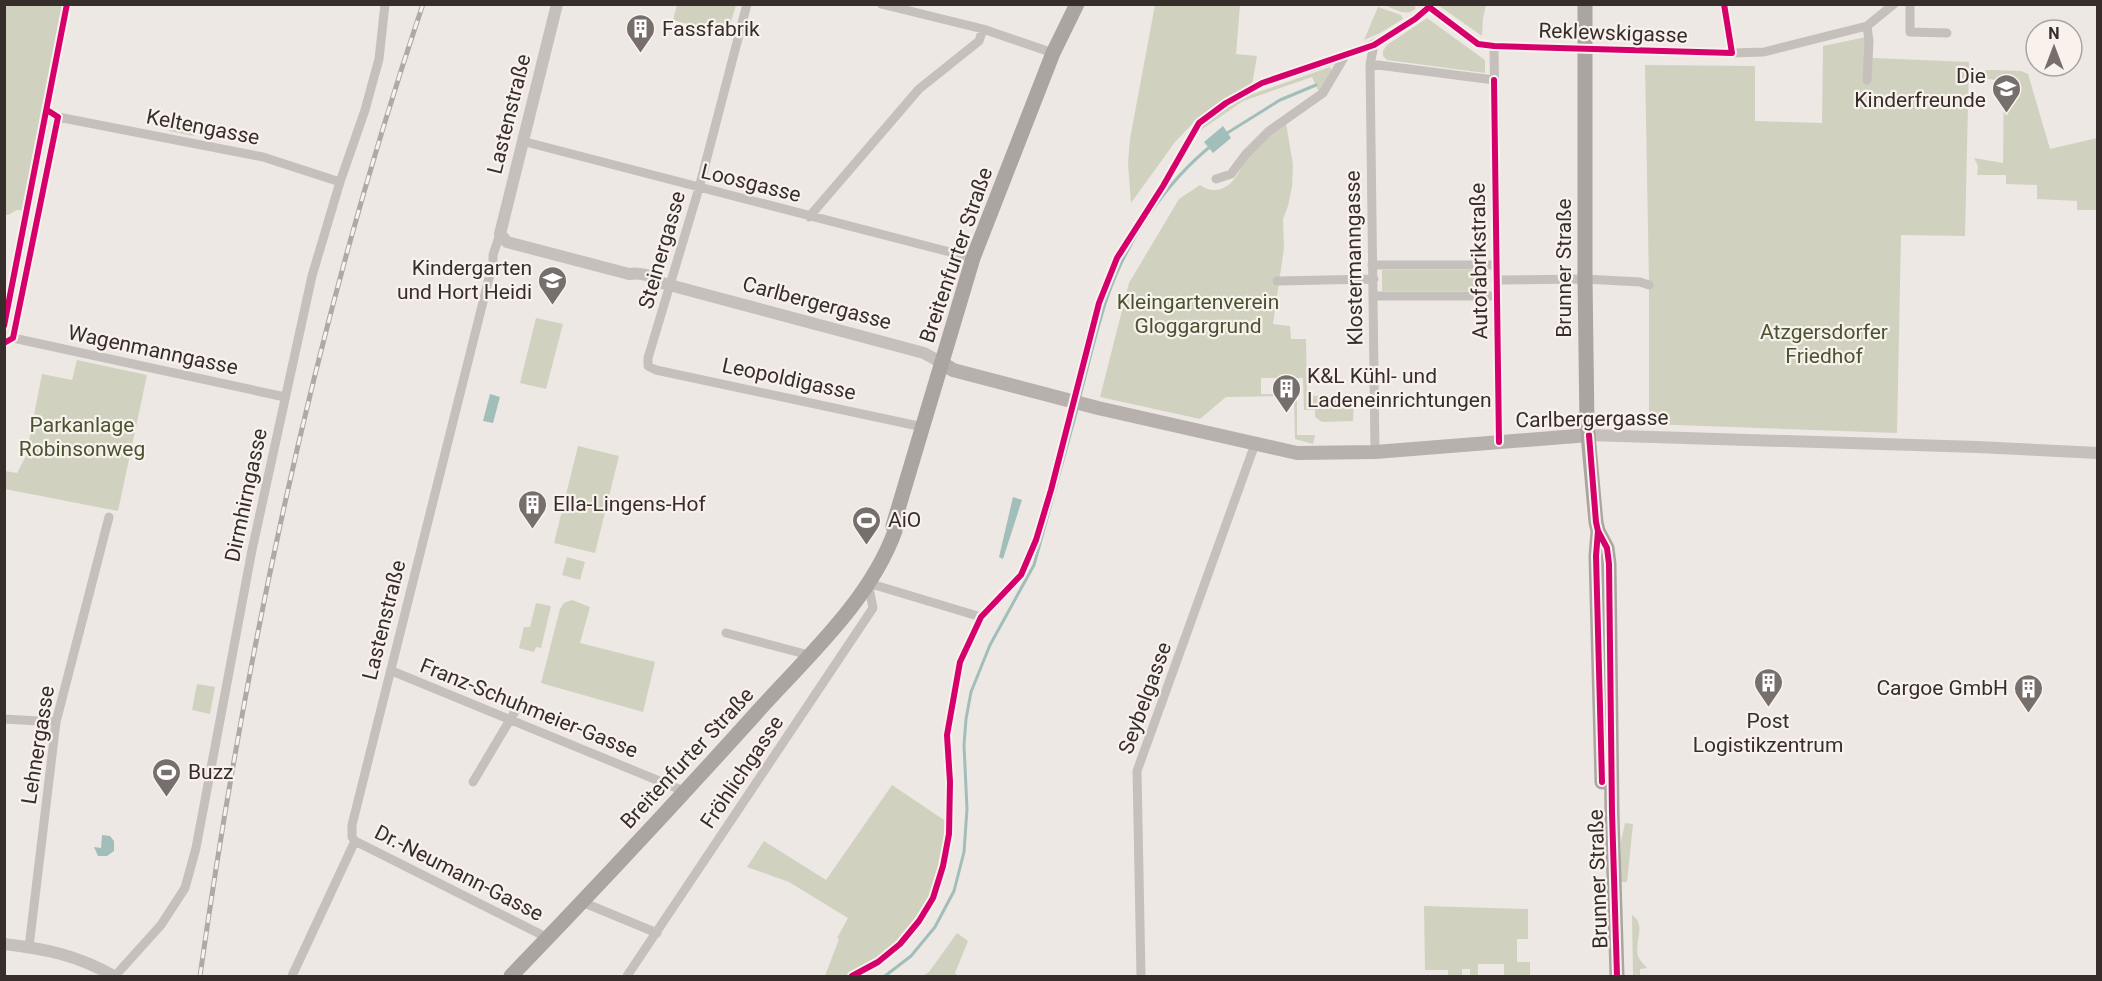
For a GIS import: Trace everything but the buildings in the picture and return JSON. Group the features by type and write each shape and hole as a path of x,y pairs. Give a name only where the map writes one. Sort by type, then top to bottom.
{"main road":[{"name":"Breitenfurter Straße","path":"512,976 686,792 833,629 868,583 881,559 879,553 888,529 893,526 973,258 1053,53 1077,4"},
{"name":"Brunner Straße","path":"1585,4 1585,279 1589,435 1598,531 1596,556 1607,976"},
{"name":"Carlbergergasse","path":"942,363 953,370 1062,399 1297,453 1375,452 1589,435"},
{"name":"Brunner Straße","path":"1598,531 1607,548 1609,564 1612,812 1617,976"}],"street":[{"name":"Dirmhirngasse","path":"114,976 161,925 185,888 196,848 250,561 312,276 339,182 365,110 379,59 385,4"},
{"name":"Lastenstraße","path":"292,976 355,841 352,837 352,825 493,262 501,241 500,234 557,4"},
{"name":"Steinergasse","path":"648,366 648,358 662,315 667,284 699,188 747,4"},
{"path":"882,4 983,29 1053,53"},
{"path":"1724,4 1732,52"},
{"path":"1876,4 1883,14"},
{"name":"Reklewskigasse","path":"1429,5 1478,44 1764,52 1867,26 1894,4"},
{"path":"1910,4 1910,32 1947,33"},
{"path":"1248,91 1262,83 1374,45 1415,19 1429,5"},
{"path":"1867,26 1869,40 1867,80"},
{"path":"809,217 919,89 979,40 983,29"},
{"name":"Klostermanngasse","path":"1374,45 1370,64 1375,452"},
{"name":"Autofabrikstraße","path":"1494,46 1499,442"},
{"path":"1216,179 1231,174 1246,154 1269,131 1323,93 1346,54"},
{"path":"1370,64 1494,80"},
{"name":"Keltengasse","path":"13,338 58,117 263,157 339,182"},
{"name":"Loosgasse","path":"522,141 973,258"},
{"name":"Carlbergergasse","path":"500,234 507,242 629,274 634,278 667,284 930,355 942,363"},
{"path":"1372,265 1496,265"},
{"path":"1277,281 1374,279"},
{"path":"1496,280 1585,279 1640,282 1649,285"},
{"path":"1373,296 1496,296"},
{"name":"Wagenmanngasse","path":"13,338 285,396"},
{"name":"Leopoldigasse","path":"648,366 656,370 923,427"},
{"name":"Carlbergergasse","path":"1589,435 1957,446 2097,453"},
{"name":"Seybelgasse","path":"1141,976 1137,771 1256,444"},
{"name":"Lehnergasse","path":"28,947 56,722 110,517"},
{"path":"868,583 981,617"},
{"name":"Fröhlichgasse","path":"627,976 873,608 868,583"},
{"path":"726,633 809,655"},
{"name":"Franz-Schuhmeier-Gasse","path":"392,671 686,792"},
{"path":"473,782 520,703"},
{"path":"4,719 56,722"},
{"name":"Dr.-Neumann-Gasse","path":"355,841 548,938"},
{"path":"582,902 657,933"},
{"path":"4,944 54,951 82,960 114,976"}],"green space":[{"path":"5,4 67,5 27,211 17,210 8,215 4,215"},
{"path":"677,5 736,5 727,35 673,20"},
{"path":"1155,5 1240,5 1236,54 1257,56 1252,85 1194,122 1175,142 1131,203 1128,163 1130,139"},
{"path":"1384,5 1413,5 1416,8 1405,12"},
{"path":"1438,5 1486,5 1482,36"},
{"path":"1378,7 1401,15 1403,19 1364,40"},
{"path":"1427,18 1485,60 1485,73 1387,60 1383,56 1387,45"},
{"name":"Atzgersdorfer Friedhof","path":"1871,36 1872,58 1969,62 1965,236 1901,235 1897,433 1649,424 1645,65 1755,66 1755,121 1822,123 1823,46"},
{"path":"1330,67 1332,72 1319,92 1312,77 1243,101 1195,134 1212,117 1241,98"},
{"path":"1974,71 2024,72 2024,78 2029,78 2050,149 2097,138 2097,210 2077,210 2077,201 2037,199 2037,185 2006,184 2006,175 1977,175 1978,166 1974,158 2003,163 2004,82 1974,76"},
{"path":"171,116 196,121 194,136 169,131"},
{"name":"Kleingartenverein Gloggargrund","path":"1286,123 1293,165 1292,187 1283,219 1284,248 1273,324 1290,326 1291,339 1306,339 1307,396 1354,395 1353,421 1322,422 1315,417 1315,410 1304,410 1303,378 1261,378 1261,394 1297,394 1297,435 1315,435 1313,444 1295,439 1294,396 1226,397 1200,419 1100,397 1129,283 1179,199 1200,185 1213,190 1227,186 1236,177 1255,148"},
{"path":"1382,270 1487,270 1487,291 1382,291"},
{"path":"536,318 563,324 546,389 520,383"},
{"name":"Parkanlage Robinsonweg","path":"77,360 147,375 118,511 5,489 5,471 17,473 26,456 42,374 72,380"},
{"path":"578,446 619,456 595,553 554,543"},
{"path":"567,557 585,562 580,580 562,575"},
{"path":"572,600 590,607 580,643 655,662 643,712 541,683 560,609 564,603"},
{"path":"536,603 551,606 541,648 536,647 534,652 519,648 524,627 530,627"},
{"path":"197,684 215,687 210,714 192,710"},
{"path":"892,785 950,824 944,862 938,880 931,898 912,929 884,957 853,976 825,976 839,939 837,938 848,918 789,882 747,867 764,841 826,880"},
{"path":"1625,823 1633,824 1627,882 1621,882 1621,841"},
{"path":"1424,906 1528,909 1528,939 1517,939 1517,962 1530,962 1530,975 1504,975 1504,964 1478,964 1478,976 1470,976 1470,969 1462,969 1462,976 1448,976 1448,970 1425,970"},
{"path":"1632,915 1639,924 1638,956 1647,968 1640,969 1640,976 1633,976"},
{"path":"957,933 968,941 955,973 958,976 923,976 929,972"}],"water":[{"path":"1223,126 1231,138 1213,153 1204,142"},
{"path":"490,394 500,397 493,423 483,421"},
{"path":"1013,497 1022,500 1003,559 999,557"},
{"path":"102,835 110,836 114,841 114,851 107,856 98,856 94,847 101,848"}],"waterway":[{"path":"1224,135 1280,100 1316,85"},
{"path":"1079,400 1103,310 1125,255 1163,195 1212,145"},
{"path":"885,976 911,956 935,927 954,891 964,852 967,809 964,745 971,692 990,645 1034,565 1078,406"}],"railway":[{"path":"200,976 239,731 289,485 350,242 423,4"}],"cycle path":[{"path":"4,326 67,4"},
{"path":"852,976 878,962 900,944 919,921 933,898 943,866 949,834 950,782 947,735 960,662 981,617 1021,575 1036,540 1051,490 1099,303 1117,258 1163,186 1199,123 1226,103 1262,83 1374,45 1415,19 1429,7 1478,44 1732,53 1724,4"},
{"path":"1494,80 1499,442"},
{"path":"4,343 13,338 58,117 47,110"},
{"path":"1589,435 1596,522 1607,548 1609,564 1612,812 1617,976"},
{"path":"1598,531 1596,556 1602,782"}],"place":[{"name":"Fassfabrik","path":"641,54"},
{"name":"Die Kinderfreunde","path":"2007,114"},
{"name":"Kindergarten und Hort Heidi","path":"553,306"},
{"name":"K&L Kühl- und Ladeneinrichtungen","path":"1286,414"},
{"name":"Ella-Lingens-Hof","path":"532,530"},
{"name":"AiO","path":"867,546"},
{"name":"Post Logistikzentrum","path":"1768,708"},
{"name":"Cargoe GmbH","path":"2029,714"},
{"name":"Buzz","path":"167,798"}]}
